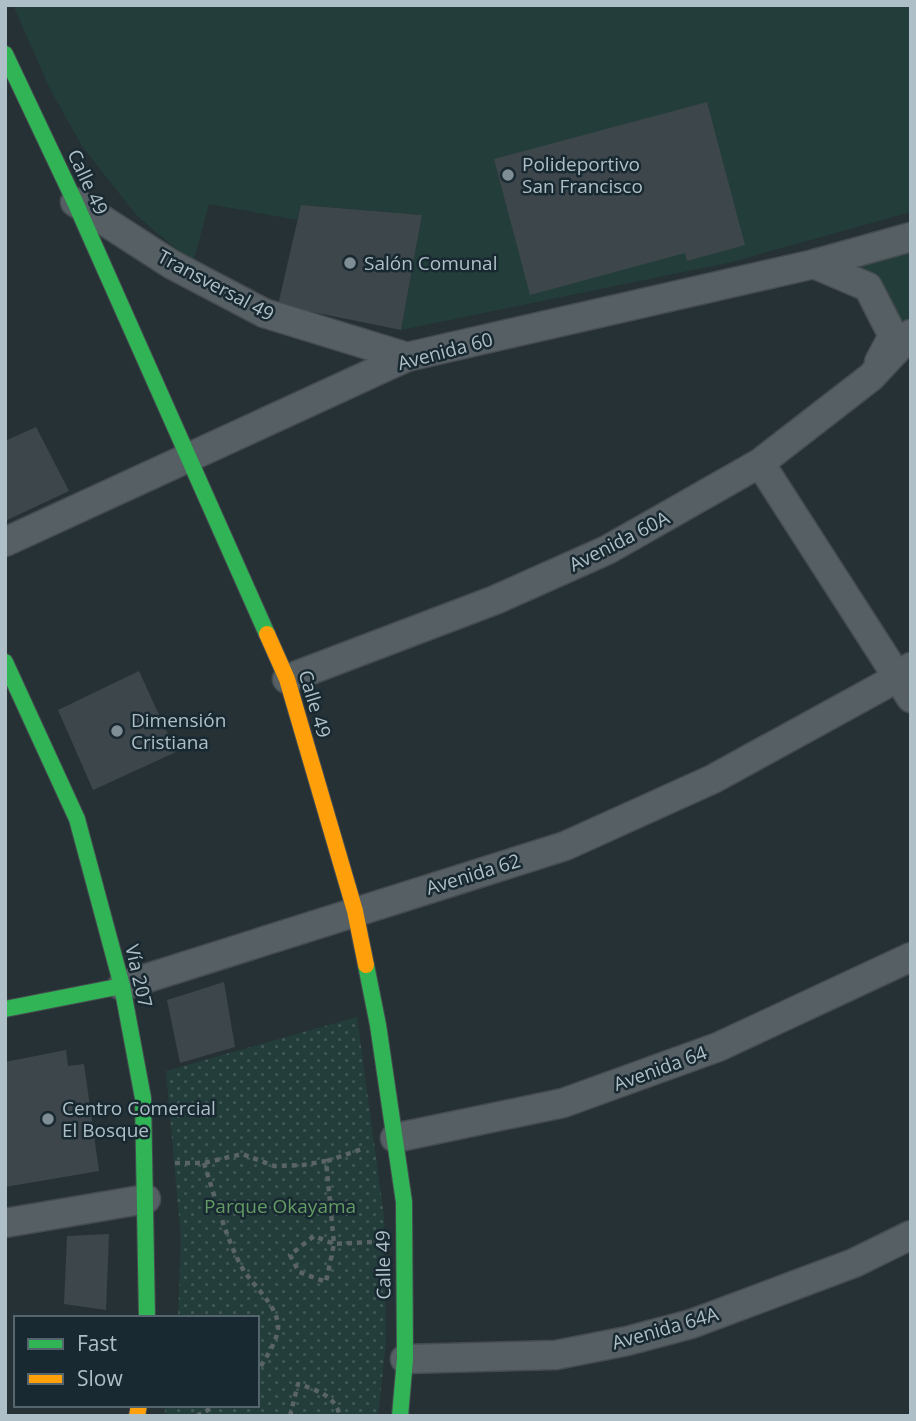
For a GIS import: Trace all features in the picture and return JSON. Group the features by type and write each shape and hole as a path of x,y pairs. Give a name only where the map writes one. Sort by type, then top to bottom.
{"street":[{"name":"Calle 49","path":"5,54 75,202 287,679 355,911 378,1025 404,1202 405,1359 400,1416"},
{"name":"Transversal 49","path":"75,202 171,264 264,313 360,345 407,357"},
{"name":"Avenida 60","path":"5,542 407,357 814,264 911,237"},
{"path":"814,264 868,287 885,315 893,336 871,376"},
{"name":"Avenida 60A","path":"287,679 495,600 607,550 760,464 871,376 911,334"},
{"path":"760,464 906,681"},
{"name":"Vía 207","path":"5,662 78,819 122,986 143,1098 147,1316"},
{"name":"Avenida 62","path":"5,1009 122,986 565,846 713,779 906,681"},
{"name":"Avenida 64","path":"395,1138 563,1103 718,1047 911,957"},
{"path":"5,1223 146,1199"},
{"name":"Avenida 64A","path":"405,1359 556,1355 626,1341 691,1324 854,1262 911,1235"}],"path":[{"path":"174,1163 204,1163 242,1154 274,1166 303,1165 326,1161 395,1138"},
{"path":"326,1161 334,1244 326,1282 299,1272 290,1255 314,1236 334,1244 373,1242"},
{"path":"204,1163 242,1267 264,1295 278,1323 275,1338 259,1367"},
{"path":"290,1416 298,1384 325,1394 339,1410 340,1416"},
{"path":"197,1416 213,1407"}],"green space":[{"name":"Polideportivo San Francisco","path":"13,5 911,5 911,212 732,262 401,330 422,215 302,205 297,220 209,204 193,263 137,216 82,146 50,89"},
{"path":"911,250 911,320 903,329 897,309 880,283 854,267"},
{"name":"Parque Okayama","path":"357,1017 384,1216 386,1343 378,1416 164,1416 166,1407 259,1407 259,1316 178,1316 181,1239 166,1071"}],"building":[{"path":"707,102 745,245 687,261 685,253 530,295 494,159"},
{"name":"Salón Comunal","path":"301,205 422,215 401,330 278,305"},
{"path":"36,427 69,491 5,521 5,441"},
{"name":"Dimensión Cristiana","path":"139,671 176,752 93,790 58,710"},
{"path":"224,982 235,1047 180,1063 167,1000"},
{"name":"Centro Comercial El Bosque","path":"66,1050 68,1066 84,1064 99,1171 5,1187 5,1062"},
{"path":"109,1234 106,1310 64,1304 67,1236"}],"traffic: fast":[{"path":"5,54 75,202 267,634"},
{"path":"5,662 77,819 122,986 143,1098 147,1316"},
{"path":"366,965 378,1025 404,1202 405,1359 400,1416"},
{"path":"5,1009 122,986"}],"traffic: slow":[{"path":"267,634 287,679 355,911 366,965"},
{"path":"137,1416 139,1407"}],"place":[{"name":"Polideportivo San Francisco","path":"508,175"},
{"name":"Salón Comunal","path":"350,263"},
{"name":"Dimensión Cristiana","path":"117,731"},
{"name":"Centro Comercial El Bosque","path":"48,1119"}]}
